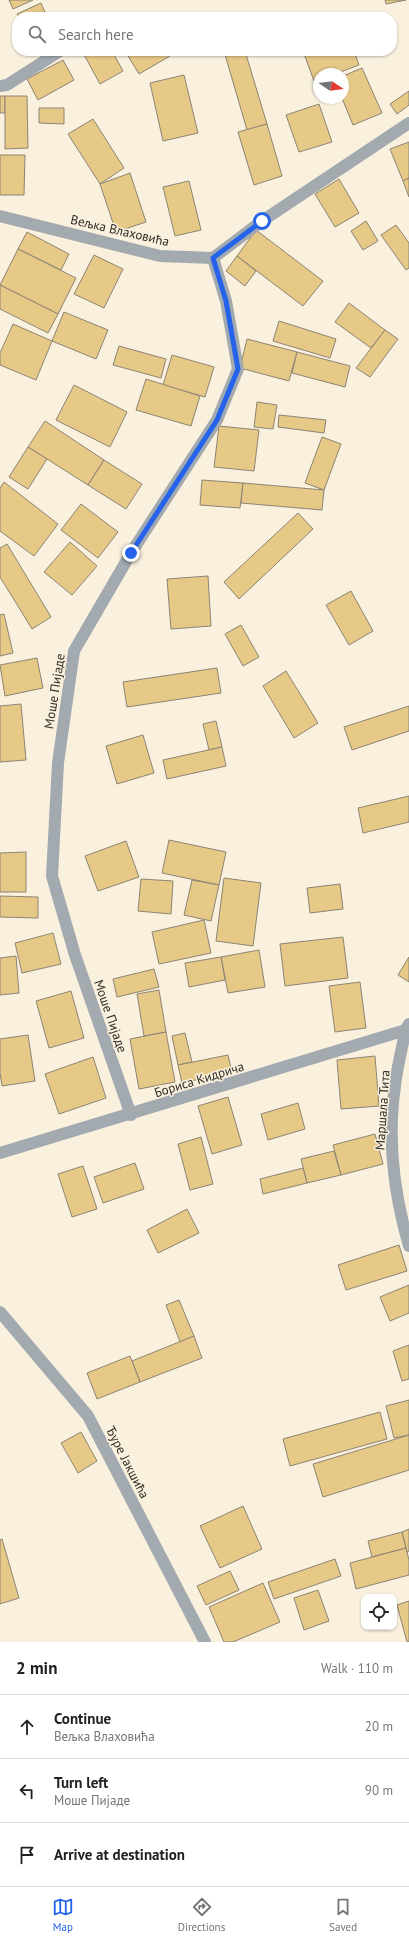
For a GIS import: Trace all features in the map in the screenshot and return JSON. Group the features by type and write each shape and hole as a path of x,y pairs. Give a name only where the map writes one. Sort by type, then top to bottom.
{"street":[{"path":"0,86 7,85 52,56"},
{"path":"213,258 262,221 409,123"},
{"name":"Вељка Влаховића","path":"0,216 160,256 213,258"},
{"name":"Моше Пијаде","path":"131,1114 75,955 52,876 58,763 74,651 131,553 217,420 238,369 226,301 213,258"},
{"name":"Бориса Кидрича","path":"0,1153 131,1114 408,1027"},
{"name":"Маршала Тита","path":"408,1027 394,1086 391,1151 400,1215 409,1246"},
{"name":"Ђуре Јакшића","path":"0,1312 88,1416 206,1642"}],"building":[{"path":"9,0 33,0 13,9"},
{"path":"385,0 406,0 386,4"},
{"path":"41,3 45,12 21,12"},
{"path":"85,56 115,56 123,71 100,84"},
{"path":"128,56 170,56 139,74"},
{"path":"225,56 247,56 267,124 247,130"},
{"path":"305,56 356,56 359,65 349,69 313,68 313,78"},
{"path":"63,60 74,80 38,100 27,79"},
{"path":"362,68 382,113 353,125 344,104 349,104 349,73"},
{"path":"184,75 198,133 163,141 150,83"},
{"path":"409,91 409,105 397,114 390,104"},
{"path":"0,96 5,96 5,113 0,113"},
{"path":"5,96 27,96 28,148 5,149"},
{"path":"319,104 332,142 299,152 286,115"},
{"path":"39,108 64,108 64,124 39,123"},
{"path":"93,119 124,168 100,184 68,134"},
{"path":"267,124 282,176 254,185 238,132"},
{"path":"409,142 409,178 403,181 390,149"},
{"path":"0,155 25,155 24,195 0,195"},
{"path":"130,173 146,222 116,232 100,184"},
{"path":"409,178 409,197 403,181"},
{"path":"339,179 359,213 335,227 315,194"},
{"path":"189,181 201,230 175,236 163,187"},
{"path":"366,221 378,241 363,250 351,231"},
{"path":"396,225 409,243 409,268 406,270 381,235"},
{"path":"256,230 323,281 303,306 237,256"},
{"path":"27,232 69,254 61,270 18,249"},
{"path":"18,249 76,278 58,314 0,285"},
{"path":"94,255 123,269 104,308 74,294"},
{"path":"237,256 256,271 245,286 226,271"},
{"path":"0,285 58,314 48,333 0,309"},
{"path":"349,303 385,330 371,348 335,322"},
{"path":"64,312 108,330 96,359 52,341"},
{"path":"279,321 336,339 330,358 273,341"},
{"path":"13,324 52,341 36,380 0,365 0,353"},
{"path":"385,330 398,339 370,377 356,368"},
{"path":"247,339 297,352 289,381 240,368"},
{"path":"119,346 166,359 161,378 113,365"},
{"path":"297,352 350,366 345,387 292,373"},
{"path":"172,355 214,367 205,397 163,385"},
{"path":"146,379 200,396 191,426 136,410"},
{"path":"74,385 127,412 110,447 56,420"},
{"path":"257,402 277,405 273,429 254,427"},
{"path":"279,415 326,420 324,433 278,427"},
{"path":"45,421 104,460 88,485 28,447"},
{"path":"219,426 259,430 254,471 214,467"},
{"path":"322,437 341,444 324,490 305,483"},
{"path":"28,447 47,459 28,489 9,477"},
{"path":"104,460 142,484 126,509 88,485"},
{"path":"202,480 243,483 240,508 200,505"},
{"path":"4,482 58,524 34,556 0,531 0,488"},
{"path":"243,483 324,490 322,510 241,503"},
{"path":"81,504 118,532 98,558 61,530"},
{"path":"298,513 313,529 239,599 224,582"},
{"path":"70,542 97,566 72,595 44,572"},
{"path":"7,544 51,617 32,629 0,577 0,548"},
{"path":"208,576 211,626 171,629 167,579"},
{"path":"351,591 373,631 349,645 326,605"},
{"path":"4,614 13,653 0,656 0,615"},
{"path":"241,625 259,657 243,666 225,634"},
{"path":"37,658 43,688 5,696 0,665"},
{"path":"217,668 221,693 127,707 123,682"},
{"path":"286,671 318,723 294,738 263,686"},
{"path":"21,704 26,760 0,762 0,706"},
{"path":"409,706 409,731 352,750 344,727"},
{"path":"216,721 222,747 209,750 203,724"},
{"path":"143,735 154,773 117,784 106,746"},
{"path":"222,747 226,766 167,779 163,760"},
{"path":"409,796 409,822 363,833 358,808"},
{"path":"169,840 226,852 219,885 162,873"},
{"path":"126,841 139,877 98,891 85,856"},
{"path":"26,852 26,892 0,892 0,853"},
{"path":"224,878 261,883 253,946 216,941"},
{"path":"141,879 173,881 171,914 138,911"},
{"path":"192,880 219,885 211,921 184,915"},
{"path":"340,884 343,909 310,913 307,888"},
{"path":"0,896 38,897 38,918 0,917"},
{"path":"204,920 211,953 159,964 152,932"},
{"path":"53,933 61,964 22,973 15,943"},
{"path":"343,937 348,978 285,986 280,944"},
{"path":"259,950 265,987 228,993 221,957"},
{"path":"16,956 19,993 0,995 0,958"},
{"path":"221,957 225,980 189,987 185,963"},
{"path":"409,957 409,982 398,975"},
{"path":"154,969 159,987 117,997 113,979"},
{"path":"360,982 366,1028 335,1032 329,986"},
{"path":"159,990 166,1032 144,1036 137,994"},
{"path":"71,991 84,1038 49,1048 36,1001"},
{"path":"166,1032 175,1082 139,1089 130,1039"},
{"path":"185,1033 192,1062 178,1065 172,1036"},
{"path":"28,1035 35,1081 2,1086 0,1073 0,1039"},
{"path":"228,1055 232,1072 182,1083 178,1065"},
{"path":"375,1056 379,1106 341,1109 337,1060"},
{"path":"93,1057 106,1098 59,1114 45,1074"},
{"path":"228,1097 242,1145 212,1154 198,1106"},
{"path":"298,1103 305,1129 268,1140 261,1114"},
{"path":"375,1134 383,1164 341,1175 333,1145"},
{"path":"201,1137 213,1184 190,1190 178,1144"},
{"path":"334,1151 341,1175 307,1183 301,1159"},
{"path":"135,1163 144,1189 103,1203 94,1177"},
{"path":"83,1166 97,1209 72,1217 58,1174"},
{"path":"303,1168 307,1183 263,1194 260,1179"},
{"path":"187,1209 199,1233 158,1253 147,1230"},
{"path":"399,1245 407,1271 346,1290 338,1265"},
{"path":"409,1285 409,1313 390,1321 380,1297"},
{"path":"179,1300 194,1336 180,1342 166,1305"},
{"path":"194,1336 202,1358 140,1382 132,1361"},
{"path":"409,1345 409,1379 402,1381 393,1351"},
{"path":"130,1356 140,1382 97,1399 87,1373"},
{"path":"409,1400 409,1435 394,1438 386,1406"},
{"path":"380,1412 387,1439 290,1466 283,1439"},
{"path":"81,1432 97,1461 78,1473 61,1443"},
{"path":"409,1435 409,1470 323,1497 313,1464"},
{"path":"243,1506 262,1549 220,1568 200,1526"},
{"path":"409,1529 409,1551 407,1552 402,1532"},
{"path":"402,1532 406,1548 372,1557 368,1541"},
{"path":"2,1539 19,1598 0,1604 0,1540"},
{"path":"406,1548 409,1560 409,1575 356,1589 350,1563"},
{"path":"335,1559 341,1576 274,1599 268,1582"},
{"path":"230,1571 239,1590 206,1605 197,1586"},
{"path":"263,1583 280,1622 233,1642 224,1642 209,1607"},
{"path":"318,1590 329,1621 304,1630 294,1598"},
{"path":"409,1601 409,1642 407,1642 397,1605"}],"route":[{"path":"131,553 217,420 238,369 226,301 213,258 262,221"}]}
